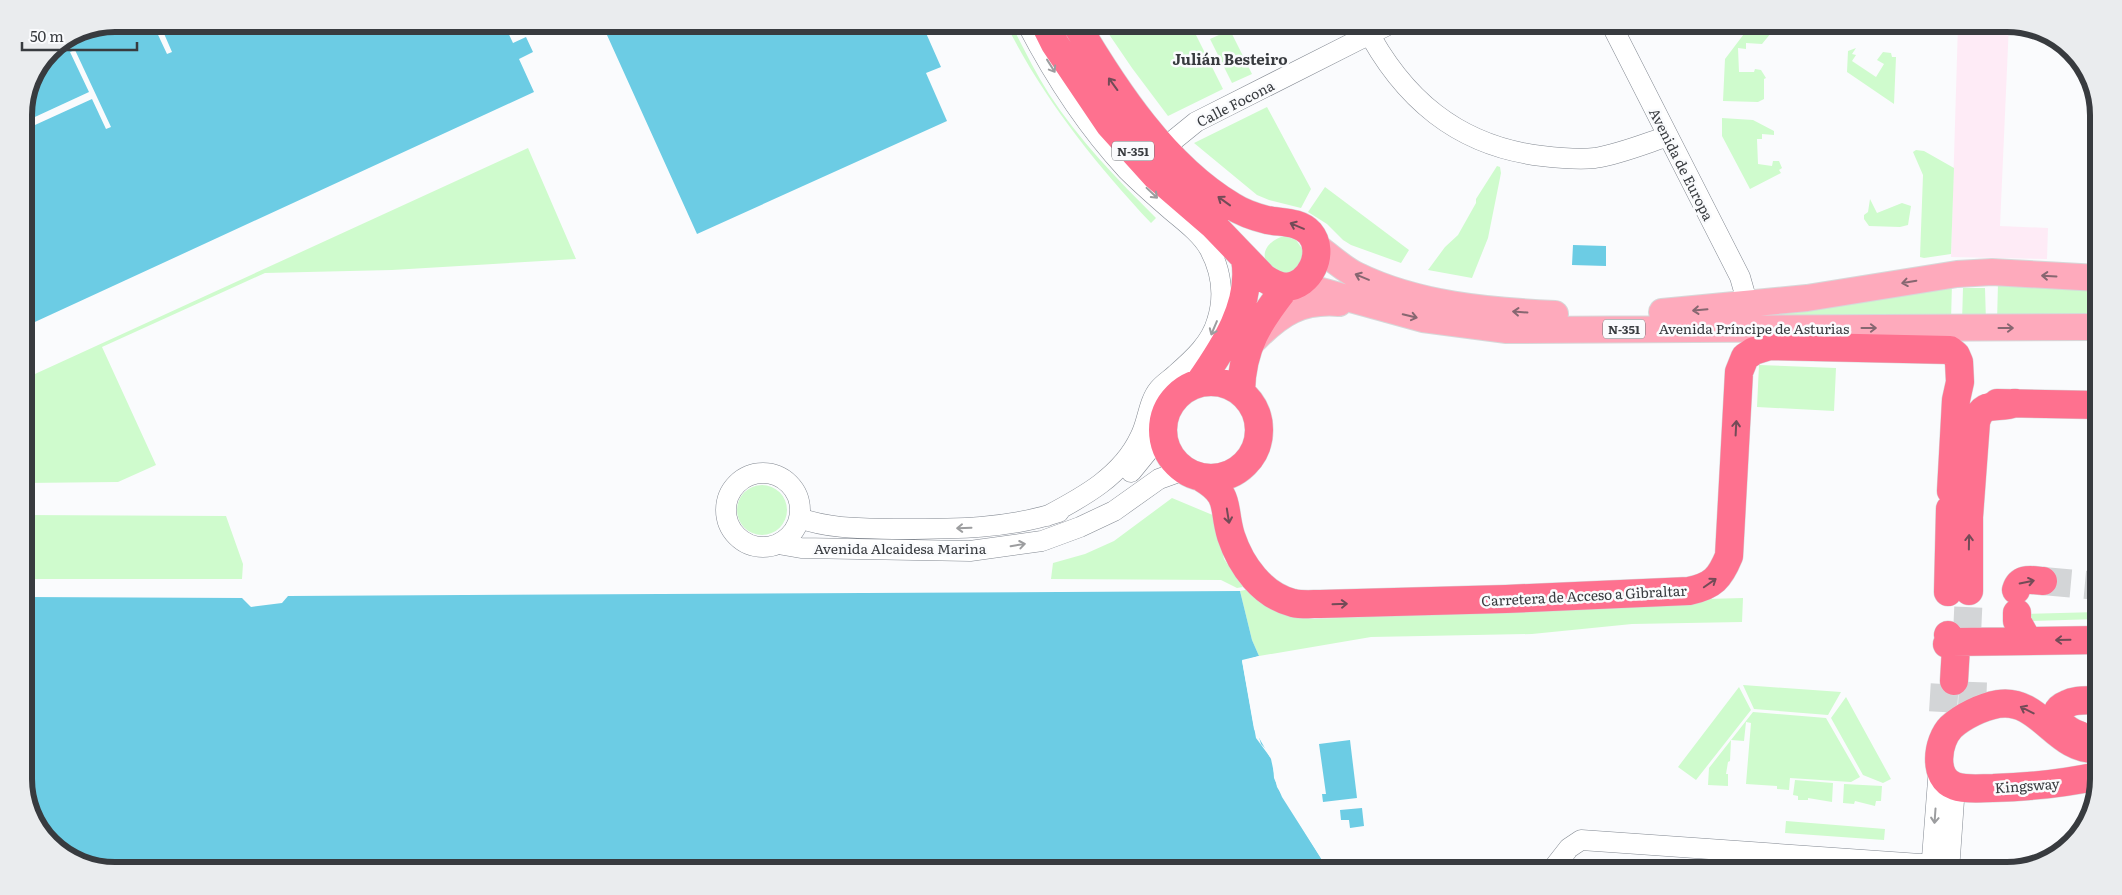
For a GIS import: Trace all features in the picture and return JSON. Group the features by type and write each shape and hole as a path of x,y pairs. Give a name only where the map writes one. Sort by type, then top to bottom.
{"highway":[{"name":"Avenida Príncipe de Asturias","path":"1050,32 1069,65 1109,124 1156,176 1214,226 1264,278 1274,284 1291,285"},
{"name":"Avenida Príncipe de Asturias","path":"1081,32 1109,79 1129,106 1164,148 1196,179 1229,205 1256,217 1299,226 1309,233 1316,246"},
{"path":"1241,392 1244,356 1257,326 1291,285 1307,276 1316,259 1316,246"},
{"path":"1199,383 1221,348 1244,300 1247,284 1245,259"},
{"name":"Carretera de Acceso a Gibraltar","path":"1193,474 1210,483 1222,496 1226,503 1231,535 1240,557 1252,575 1271,594 1295,604 1506,599 1689,591 1702,588 1714,582 1722,573 1729,556 1739,372 1745,357 1754,351 1770,346 1950,350 1956,355 1959,362 1964,392"},
{"path":"1221,382 1241,392 1255,408 1260,423 1260,437 1255,451 1247,463 1237,471 1225,476 1193,474 1168,452 1163,429 1170,405 1187,388 1199,383 1221,382"},
{"path":"2015,403 1984,409 1979,413 1976,422 1969,517 1958,591 1953,497 1964,392 2015,403 2089,405"},
{"path":"2028,641 2017,621 2016,601 2018,584 2023,580 2043,581"},
{"path":"1962,640 2090,640"},
{"path":"1957,716 1962,640"},
{"path":"1957,716 1975,650 1962,640"},
{"path":"2090,701 2069,703 2062,706 2058,712 2058,719 2062,727 2071,732 2090,736"},
{"path":"1957,716 2000,704 2016,705 2030,710 2078,748 2090,749"},
{"name":"Kingsway","path":"1957,716 1974,788 2048,786 2090,778"}],"main road":[{"name":"Avenida Príncipe de Asturias","path":"1316,246 1355,275 1384,287 1442,302 1479,308 1536,313 1604,314 1690,311 1866,290 1958,274 1992,272 2089,278"},
{"name":"Avenida Príncipe de Asturias","path":"1291,285 1423,319 1507,330 2089,327"},
{"path":"1249,345 1275,319 1299,306 1334,302 1374,306"}],"street":[{"path":"1031,32 1071,98 1097,134 1128,170 1204,240 1213,257 1221,287 1220,307 1213,333 1192,361 1159,390 1151,403 1141,437 1129,456 1118,470 1100,484 1078,500 1047,516"},
{"name":"Calle Focona","path":"1164,148 1196,122 1361,32"},
{"path":"1369,32 1400,81 1425,106 1460,130 1480,141 1504,150 1565,159 1593,158 1623,152 1668,136"},
{"name":"Avenida de Europa","path":"1615,32 1740,277 1748,305"},
{"name":"Avenida Alcaidesa Marina","path":"799,518 823,526 914,529 988,528 1047,516 1105,494 1140,462 1163,429"},
{"path":"754,474 773,474 792,486 800,507 799,518 795,529 788,538 778,544 756,547 746,543 731,529 726,508 728,498 733,488 740,481 754,474"},
{"name":"Avenida Alcaidesa Marina","path":"778,544 801,548 970,551 1042,541 1080,527 1114,511 1159,479 1193,474"},
{"path":"1941,862 1957,716"},
{"path":"1558,862 1569,848 1581,840 1863,862"}],"shaded area":[{"path":"1958,32 2009,32 2000,226 2048,228 2047,259 1951,257"}],"green space":[{"path":"1010,32 1015,32 1049,94 1073,127 1099,159 1156,218 1151,223 1110,177 1071,128 1036,78"},
{"path":"1107,32 1202,32 1196,35 1223,89 1168,116"},
{"path":"1226,32 1231,32 1252,74 1232,83 1210,39"},
{"path":"1745,32 1771,33 1762,44 1746,43 1746,49 1738,48 1739,72 1754,72 1755,69 1761,70 1766,78 1764,79 1764,99 1758,102 1723,101 1725,59"},
{"path":"1856,48 1852,54 1856,55 1852,61 1876,77 1884,64 1877,60 1883,52 1891,53 1892,57 1896,57 1894,104 1847,72 1848,51"},
{"path":"1267,107 1311,189 1301,208 1257,195 1194,143"},
{"path":"1722,118 1753,120 1774,131 1774,135 1762,134 1762,139 1757,139 1758,164 1772,166 1773,161 1779,161 1782,168 1779,170 1781,173 1750,189 1722,136"},
{"path":"528,148 576,259 392,270 265,273 102,347 156,465 118,482 33,483 33,375"},
{"path":"1916,150 1924,151 1954,168 1951,254 1920,257 1923,175 1913,152"},
{"path":"1497,166 1500,167 1501,173 1488,238 1472,278 1428,270 1445,247 1458,235 1476,203 1476,199"},
{"path":"1325,187 1409,250 1401,263 1351,245 1343,240 1327,224 1308,212"},
{"path":"1870,199 1877,213 1902,203 1911,206 1908,225 1900,227 1869,226 1864,219 1864,215 1868,212"},
{"path":"1285,236 1296,240 1303,250 1300,267 1285,275 1268,265 1265,254 1268,245 1276,239"},
{"path":"1952,283 1951,321 1689,317"},
{"path":"1998,283 2089,288 2089,322 1997,322"},
{"path":"1963,288 1985,288 1986,322 1962,322"},
{"path":"1759,365 1836,368 1834,411 1757,407"},
{"path":"757,485 767,485 780,492 787,505 787,515 780,528 767,535 757,535 748,531 741,524 737,515 737,505 741,496 748,489"},
{"path":"1172,498 1215,516 1224,559 1243,587 1237,588 1221,580 1051,579 1053,563 1085,554 1114,541"},
{"path":"33,515 226,516 243,564 242,579 33,579"},
{"path":"1250,589 1301,617 1313,619 1684,605 1705,599 1743,598 1742,622 1632,624 1532,634 1371,637 1259,656 1252,640 1240,591"},
{"path":"2090,612 2090,619 2031,621 2025,614"},
{"path":"1743,685 1841,692 1828,715 1754,709"},
{"path":"1739,687 1751,710 1696,780 1678,767"},
{"path":"1846,697 1891,779 1883,783 1863,775 1831,718"},
{"path":"1753,712 1826,718 1860,777 1851,782 1790,778 1789,790 1777,789 1777,786 1746,784 1751,723 1746,722 1744,741 1731,740"},
{"path":"1731,740 1730,761 1728,762 1726,774 1728,774 1728,786 1708,785 1709,768"},
{"path":"1795,780 1833,783 1832,802 1808,798 1808,800 1798,800 1798,796 1793,795"},
{"path":"1844,784 1882,786 1881,801 1876,801 1875,806 1855,801 1854,804 1843,803"},
{"path":"1786,821 1885,829 1884,840 1785,833"}],"water":[{"path":"116,32 508,32 513,43 526,37 533,52 519,59 534,92 33,323 33,110 35,94 41,79 61,53 89,37"},
{"path":"606,32 926,32 941,67 926,73 947,121 697,234"},
{"path":"1573,245 1606,246 1606,266 1572,265"},
{"path":"1240,591 1252,640 1259,656 1242,661 1254,729 1271,759 1277,787 1323,862 116,862 99,861 84,856 57,838 44,821 34,796 33,597 242,598 251,607 282,603 288,596"},
{"path":"1350,740 1357,798 1323,802 1322,794 1326,794 1319,744"},
{"path":"1362,808 1364,826 1350,828 1349,820 1341,820 1340,810"}],"pier":[{"path":"157,32 163,32 172,52 167,54"},
{"path":"75,50 111,127 106,129 92,99 33,126 33,118 89,92 70,52"},
{"path":"1259,656 1259,658 1245,662 1259,737 1261,744 1272,756 1270,757 1256,738 1242,660"},
{"path":"1275,763 1277,777 1284,796 1325,862 1323,862 1282,797 1274,778 1273,764"}],"tunnel":[{"path":"2043,581 2090,585"},
{"path":"1967,635 1969,591"},
{"path":"1943,712 1945,680"},
{"path":"1972,707 1973,682"}],"district":[{"name":"Julián Besteiro","path":"1230,58"}]}
